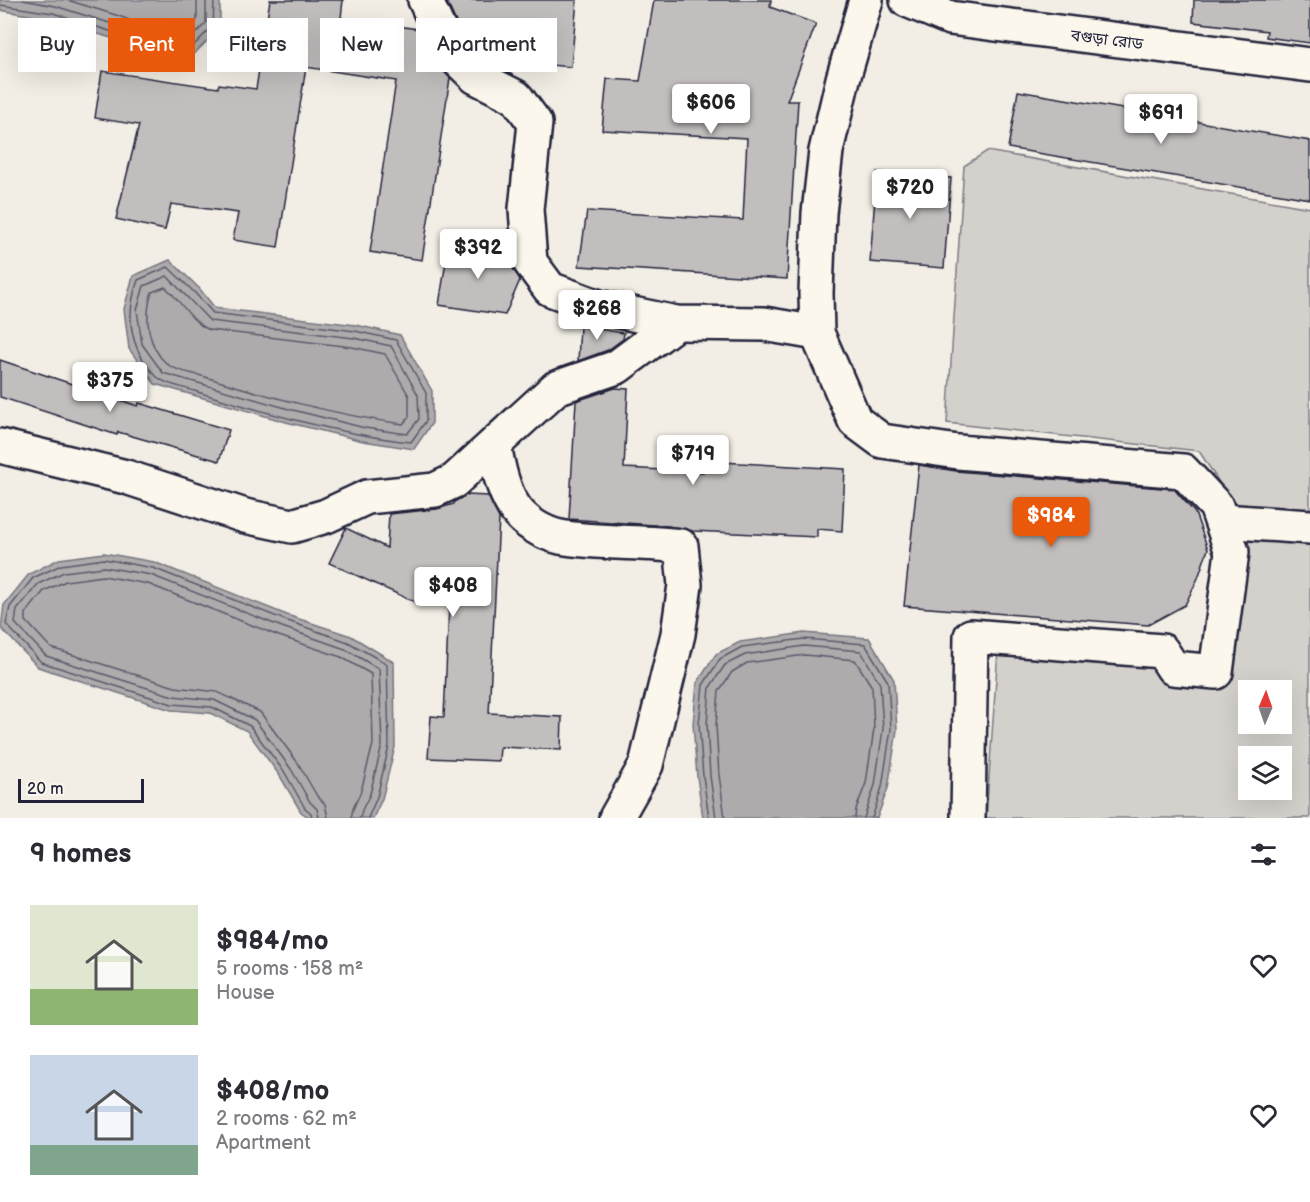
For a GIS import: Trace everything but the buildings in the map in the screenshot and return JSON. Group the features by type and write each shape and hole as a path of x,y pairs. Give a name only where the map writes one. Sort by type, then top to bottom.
{"street":[{"path":"425,0 449,51 476,77 516,97 535,123 526,209 530,262 550,289 599,307 676,322 764,324 817,333"},
{"path":"866,0 843,79 826,151 819,213 817,333 855,422 882,441 958,452 1184,471 1216,507 1232,552 1216,672 1173,668 1162,651 971,636 968,818"},
{"name":"বগুড়া রোড","path":"907,0 950,18 1310,65"},
{"path":"0,446 126,477 245,516 292,526 326,516 366,497 435,490 454,481 556,388 617,367 676,322"},
{"path":"494,445 502,482 514,507 530,524 558,536 681,546 685,585 678,634 646,765 616,818"},
{"path":"1222,521 1310,527"}],"shaded area":[{"path":"987,151 1310,208 1310,515 1233,504 1199,451 947,423 964,166"},
{"path":"1250,531 1310,542 1310,818 986,818 998,651 1155,660 1222,686"}],"water":[{"path":"0,0 220,0 220,18 207,18 207,41 195,53 195,18 108,18 108,37 96,33 96,18 45,18 0,10"},
{"path":"170,260 199,288 215,308 356,325 400,335 432,391 432,423 414,449 363,441 286,422 155,384 129,349 124,309 133,276"},
{"path":"104,553 154,562 287,615 351,636 394,662 395,747 382,799 373,818 310,818 301,812 280,776 247,731 210,713 171,710 38,667 1,628 4,605 29,574 59,559"},
{"path":"804,633 869,638 894,680 897,730 888,788 877,818 703,818 693,724 697,683 716,654 740,642"}]}
